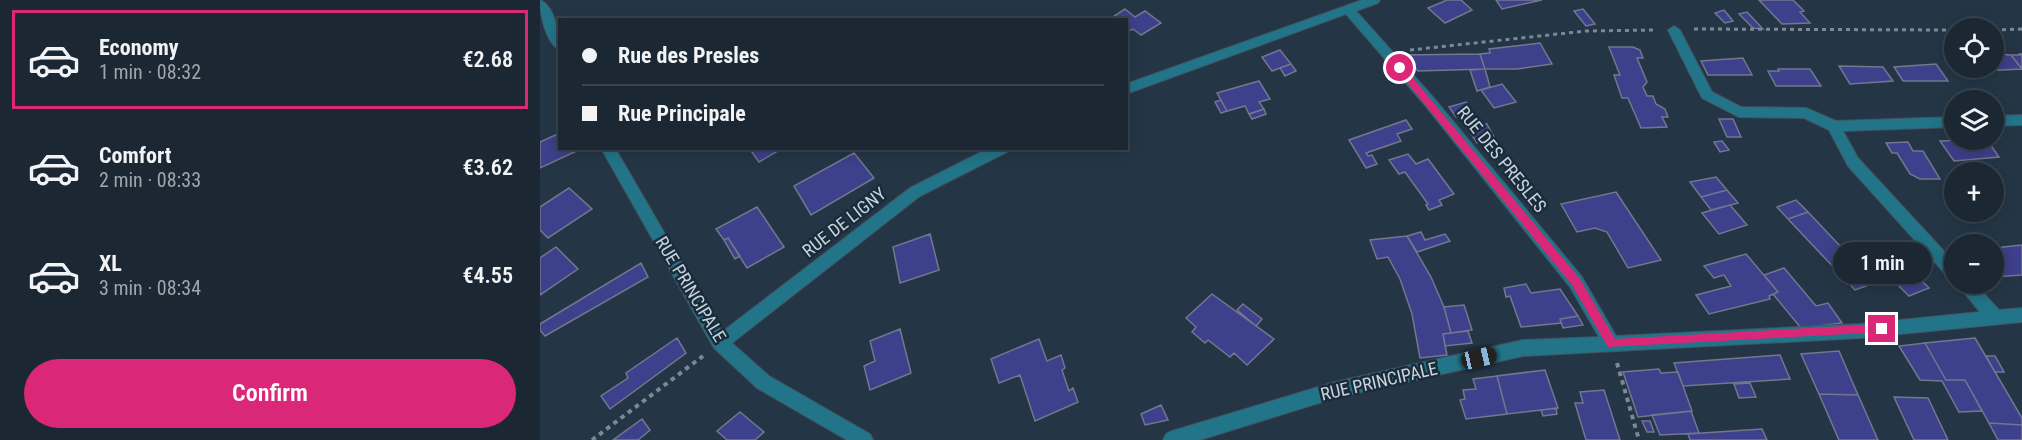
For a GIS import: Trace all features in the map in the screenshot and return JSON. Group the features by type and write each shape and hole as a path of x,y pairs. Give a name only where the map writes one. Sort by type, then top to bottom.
{"street":[{"path":"1128,88 1374,0"},
{"path":"540,4 558,42"},
{"name":"RUE DES PRESLES","path":"1348,9 1428,100 1576,282 1612,344"},
{"path":"1674,30 1707,95 1739,112 1806,113 1834,126 1944,122"},
{"path":"2004,121 2022,120"},
{"path":"1834,126 1852,162 1944,261"},
{"name":"RUE PRINCIPALE","path":"609,150 720,343 763,382 864,440"},
{"name":"RUE DE LIGNY","path":"720,343 915,192 998,150"},
{"path":"1974,294 1996,318"},
{"name":"RUE PRINCIPALE","path":"1172,440 1335,390 1523,348 1860,331 2022,315"}],"path":[{"path":"2004,30 2022,29"},
{"path":"591,440 720,343"},
{"path":"1612,344 1639,440"}],"building":[{"path":"1447,0 1461,0 1472,10 1445,23 1428,8"},
{"path":"1496,0 1542,0 1502,9"},
{"path":"1759,0 1793,0 1804,11 1800,12 1810,23 1782,24"},
{"path":"1125,9 1135,17 1145,11 1161,23 1141,35 1133,29 1128,31 1128,18 1111,18"},
{"path":"1583,9 1595,24 1586,26 1574,11"},
{"path":"1724,10 1733,21 1725,23 1715,13"},
{"path":"1747,12 1763,29 1753,28 1739,14"},
{"path":"1540,43 1552,64 1517,69 1485,69 1480,54 1490,53 1489,49"},
{"path":"1609,47 1633,47 1640,50 1643,58 1637,58 1647,82 1643,87 1647,96 1653,96 1656,104 1665,109 1668,117 1662,117 1667,127 1641,128 1628,98 1622,98 1614,75 1620,75"},
{"path":"1280,50 1291,64 1272,71 1262,57"},
{"path":"1480,54 1485,69 1418,71 1404,55"},
{"path":"2022,54 2022,69 2011,55"},
{"path":"2004,55 2011,55 2022,69 2004,70"},
{"path":"1743,58 1752,75 1708,75 1701,61"},
{"path":"1291,64 1296,71 1285,76 1280,68"},
{"path":"1936,64 1948,81 1903,81 1894,67"},
{"path":"1839,66 1883,67 1893,81 1850,84"},
{"path":"1485,69 1490,87 1477,91 1470,70"},
{"path":"1778,69 1810,69 1821,86 1776,86 1768,71 1779,71"},
{"path":"1259,81 1270,99 1259,102 1264,109 1249,114 1245,106 1227,111 1217,93"},
{"path":"1502,84 1516,102 1494,108 1481,90"},
{"path":"1221,100 1227,111 1221,113 1215,102"},
{"path":"1466,102 1473,112 1456,117 1449,107"},
{"path":"1264,109 1266,114 1252,119 1249,114"},
{"path":"1719,119 1733,119 1741,137 1727,137"},
{"path":"1406,120 1412,129 1397,134 1401,141 1366,153 1368,156 1372,155 1377,164 1366,168 1349,140"},
{"path":"1487,124 1495,139 1477,143 1468,129"},
{"path":"558,134 558,150 579,150 540,168 540,142"},
{"path":"1722,141 1729,150 1720,152 1714,142"},
{"path":"1908,142 1913,151 1923,151 1940,179 1920,179 1910,174 1897,153 1892,153 1886,143"},
{"path":"750,150 780,150 759,162"},
{"path":"1946,150 1994,150 1999,157 1954,161"},
{"path":"854,153 874,178 811,215 794,186"},
{"path":"1408,154 1416,164 1428,159 1454,194 1439,200 1442,205 1429,210 1426,205 1428,204 1405,172 1399,174 1389,160"},
{"path":"1716,177 1727,190 1701,197 1690,182"},
{"path":"569,188 592,209 548,238 540,230 540,207"},
{"path":"1727,190 1738,203 1711,210 1701,197"},
{"path":"1616,192 1661,260 1628,268 1607,232 1595,228 1577,232 1561,204"},
{"path":"1796,200 1808,212 1788,219 1777,207"},
{"path":"1730,205 1747,225 1719,234 1702,213"},
{"path":"757,207 784,247 747,268 728,238 724,240 716,229"},
{"path":"1808,212 1875,283 1855,290 1788,219"},
{"path":"1421,232 1425,240 1445,234 1450,241 1417,252 1407,236"},
{"path":"930,234 939,270 900,283 893,247"},
{"path":"1407,236 1431,277 1444,307 1451,333 1443,334 1447,355 1420,358 1412,314 1400,279 1388,257 1377,259 1370,240"},
{"path":"728,238 740,256 735,259 724,240"},
{"path":"2022,245 2022,275 2004,276 2004,247"},
{"path":"556,247 578,269 540,295 540,258"},
{"path":"1746,254 1778,292 1769,296 1770,299 1709,314 1696,295 1731,286 1724,275 1714,278 1704,266"},
{"path":"641,263 648,277 545,336 540,330 540,324"},
{"path":"1784,268 1816,306 1828,303 1842,323 1801,328 1773,294 1778,292 1764,275"},
{"path":"1911,270 1929,288 1909,296 1891,278"},
{"path":"1526,284 1531,293 1560,289 1578,316 1560,319 1561,323 1521,327 1510,296 1506,297 1504,288"},
{"path":"1212,294 1274,339 1247,365 1234,353 1230,357 1208,340 1205,343 1192,332 1196,327 1186,318"},
{"path":"1243,304 1262,319 1256,326 1237,310"},
{"path":"1464,305 1472,330 1451,333 1444,307"},
{"path":"1578,316 1583,325 1563,328 1560,319"},
{"path":"900,329 911,373 870,390 864,366 875,361 870,341"},
{"path":"1468,331 1472,343 1445,346 1443,334"},
{"path":"677,338 686,353 610,409 601,396 628,378 626,373"},
{"path":"1975,338 2022,418 2022,425 1989,423 1965,380 1946,380 1925,343"},
{"path":"1039,339 1047,361 1061,355 1065,368 1062,370 1069,391 1073,388 1078,402 1035,421 1020,375 999,383 991,359"},
{"path":"1925,343 1946,380 1965,380 1982,411 1959,412 1942,381 1920,380 1899,346"},
{"path":"1839,351 1858,395 1819,394 1801,354"},
{"path":"1780,355 1790,379 1683,386 1674,363"},
{"path":"1986,356 1995,356 2004,372 1995,372"},
{"path":"1659,369 1661,373 1678,372 1692,411 1638,417 1623,372"},
{"path":"1545,370 1558,408 1507,414 1497,376"},
{"path":"1497,376 1507,414 1466,419 1460,400 1465,399 1463,390 1476,389 1473,379"},
{"path":"1750,383 1756,397 1739,398 1734,384"},
{"path":"1604,390 1620,440 1586,440 1575,403 1583,403 1580,392"},
{"path":"1819,394 1858,395 1878,440 1839,440"},
{"path":"1894,397 1928,398 1948,440 1914,440"},
{"path":"1161,405 1168,420 1145,425 1141,414"},
{"path":"1556,408 1557,414 1543,416 1541,410"},
{"path":"1691,411 1699,433 1660,435 1652,415"},
{"path":"740,412 764,432 755,440 727,440 717,431"},
{"path":"642,419 650,430 638,440 613,440"},
{"path":"1642,421 1650,421 1654,432 1647,432"},
{"path":"1989,423 2022,425 2022,440 1998,440"},
{"path":"1762,429 1767,440 1690,440 1688,434"}],"route":[{"path":"1400,68 1576,282 1612,344 1882,329"}]}
